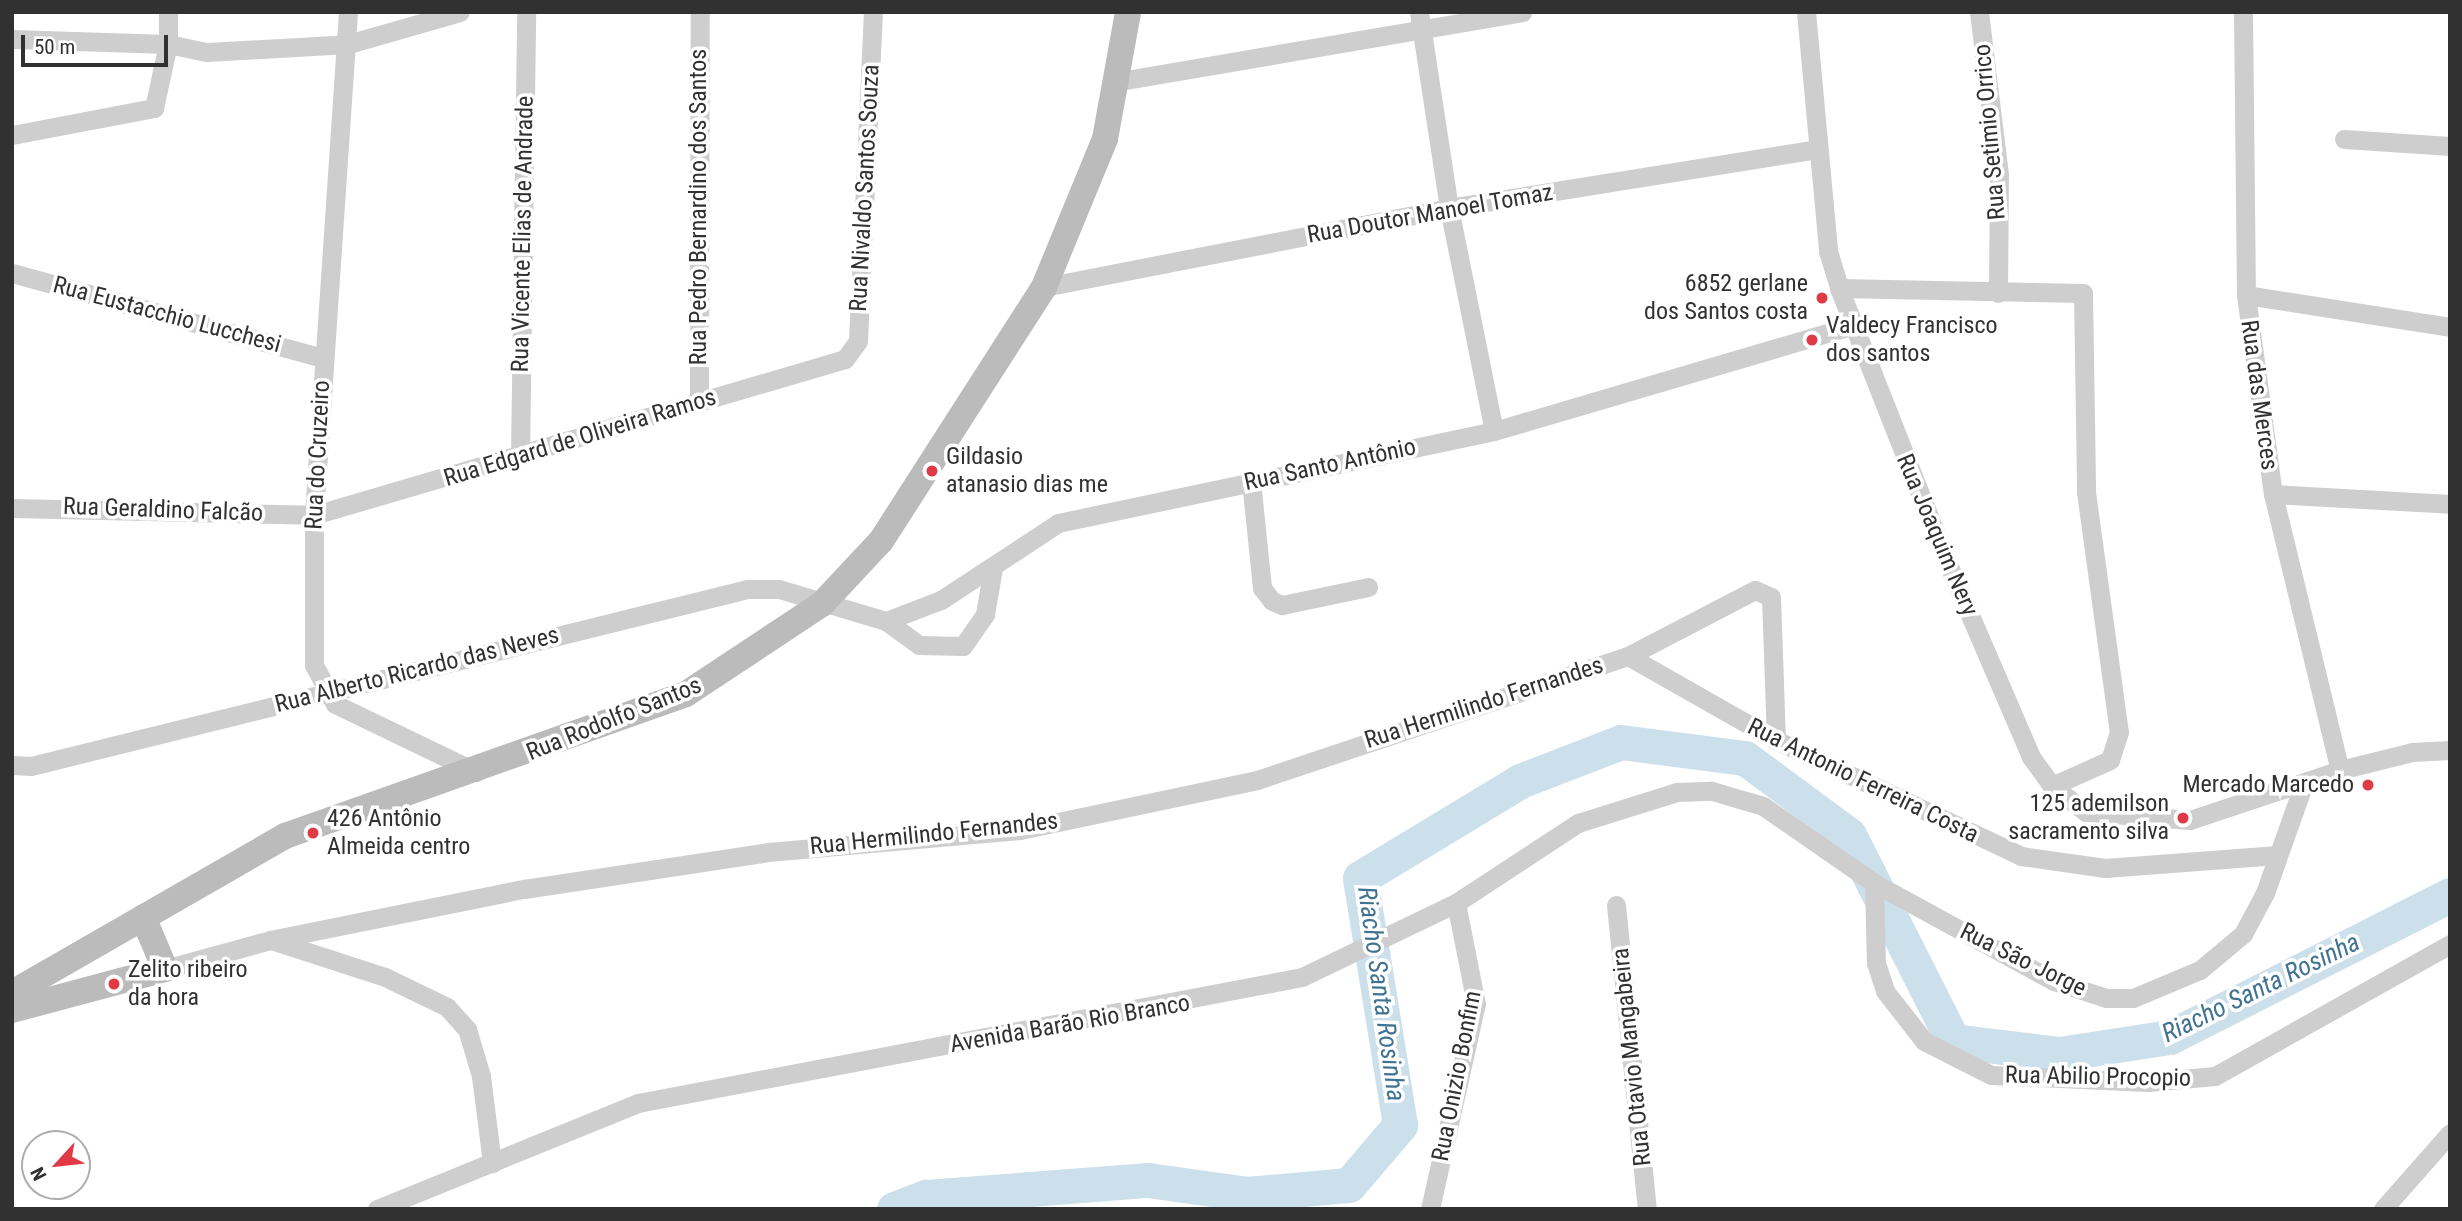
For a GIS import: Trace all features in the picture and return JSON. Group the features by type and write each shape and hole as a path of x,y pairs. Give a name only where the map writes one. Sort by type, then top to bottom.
{"main road":[{"name":"Rua Rodolfo Santos","path":"12,993 285,836 476,772 686,694 822,604 881,541 1044,287 1094,173 1120,81 1128,12"},
{"path":"143,917 165,969"},
{"name":"Rua Hermilindo Fernandes","path":"12,1010 165,969"}],"street":[{"path":"12,135 154,108 168,44 168,12"},
{"name":"Rua do Cruzeiro","path":"324,694 314,665 314,515 322,358 348,44 348,12"},
{"path":"12,39 168,44 206,52 348,44 460,12"},
{"name":"Rua Vicente Elias de Andrade","path":"520,457 526,12"},
{"name":"Rua Pedro Bernardino dos Santos","path":"699,402 700,12"},
{"name":"Rua Nivaldo Santos Souza","path":"845,359 858,341 873,12"},
{"path":"1120,81 1420,20 1522,12"},
{"name":"Rua Joaquim Nery","path":"1806,12 1828,251 1839,288 1942,550 2031,757 2052,786 2086,812 2152,822 2218,813 2340,770 2412,752 2450,750"},
{"name":"Rua Setimio Orrico","path":"1979,12 1999,175 1998,293"},
{"name":"Rua das Merces","path":"2243,12 2246,295 2273,494 2340,770"},
{"path":"1420,20 1449,208 1494,431"},
{"path":"2344,139 2450,146"},
{"name":"Rua Doutor Manoel Tomaz","path":"1044,287 1449,208 1817,149"},
{"name":"Rua Eustacchio Lucchesi","path":"12,273 322,358"},
{"path":"1839,288 2083,293 2086,492 2119,732 2110,760 2052,786"},
{"path":"2246,295 2450,327"},
{"name":"Rua Santo Antônio","path":"886,621 941,600 1058,523 1494,431 1854,325"},
{"name":"Rua Edgard de Oliveira Ramos","path":"314,515 520,457 845,359"},
{"path":"1251,481 1262,588 1272,601 1282,605 1367,587"},
{"path":"2273,494 2450,504"},
{"name":"Rua Geraldino Falcão","path":"12,508 314,515"},
{"path":"822,604 886,621 919,645 963,646 982,621 993,568"},
{"name":"Rua Alberto Ricardo das Neves","path":"12,765 32,766 748,589 779,589 822,604"},
{"name":"Rua Hermilindo Fernandes","path":"165,969 270,940 523,889 768,852 1020,830 1257,780 1629,656 1740,594 1764,590 1772,609 1776,740"},
{"name":"Rua Antonio Ferreira Costa","path":"1629,656 1776,740 2021,856 2105,867 2278,855"},
{"path":"324,694 476,772"},
{"name":"Rua São Jorge","path":"1874,883 2054,981 2086,994 2133,998 2200,970 2242,934 2278,855 2304,783"},
{"name":"Avenida Barão Rio Branco","path":"377,1209 638,1103 1259,989 1370,949 1456,903 1541,845 1619,806 1677,792 1742,797 1874,883"},
{"name":"Rua Abilio Procopio","path":"1874,883 1876,963 1903,1020 1948,1057 1991,1075 2024,1079 2215,1076 2450,944"},
{"name":"Rua Onizio Bonfim","path":"1430,1209 1476,1003 1456,903"},
{"name":"Rua Otavio Mangabeira","path":"1616,905 1647,1209"},
{"path":"270,940 385,977 447,1007 467,1029 481,1076 492,1163"},
{"path":"2383,1209 2450,1133"}],"waterway":[{"name":"Riacho Santa Rosinha","path":"894,1209 926,1197 1148,1180 1246,1194 1349,1185 1400,1125 1360,878 1520,781 1621,742 1745,758 1849,835 1953,1041 2059,1054 2170,1037 2450,895"}],"place":[{"name":"6852 gerlane dos Santos costa","path":"1822,298"},
{"name":"Valdecy Francisco dos santos","path":"1812,340"},
{"name":"Gildasio atanasio dias me","path":"932,471"},
{"name":"Mercado Marcedo","path":"2368,785"},
{"name":"125 ademilson sacramento silva","path":"2183,818"},
{"name":"426 Antônio Almeida centro","path":"313,833"},
{"name":"Zelito ribeiro da hora","path":"114,984"}]}
